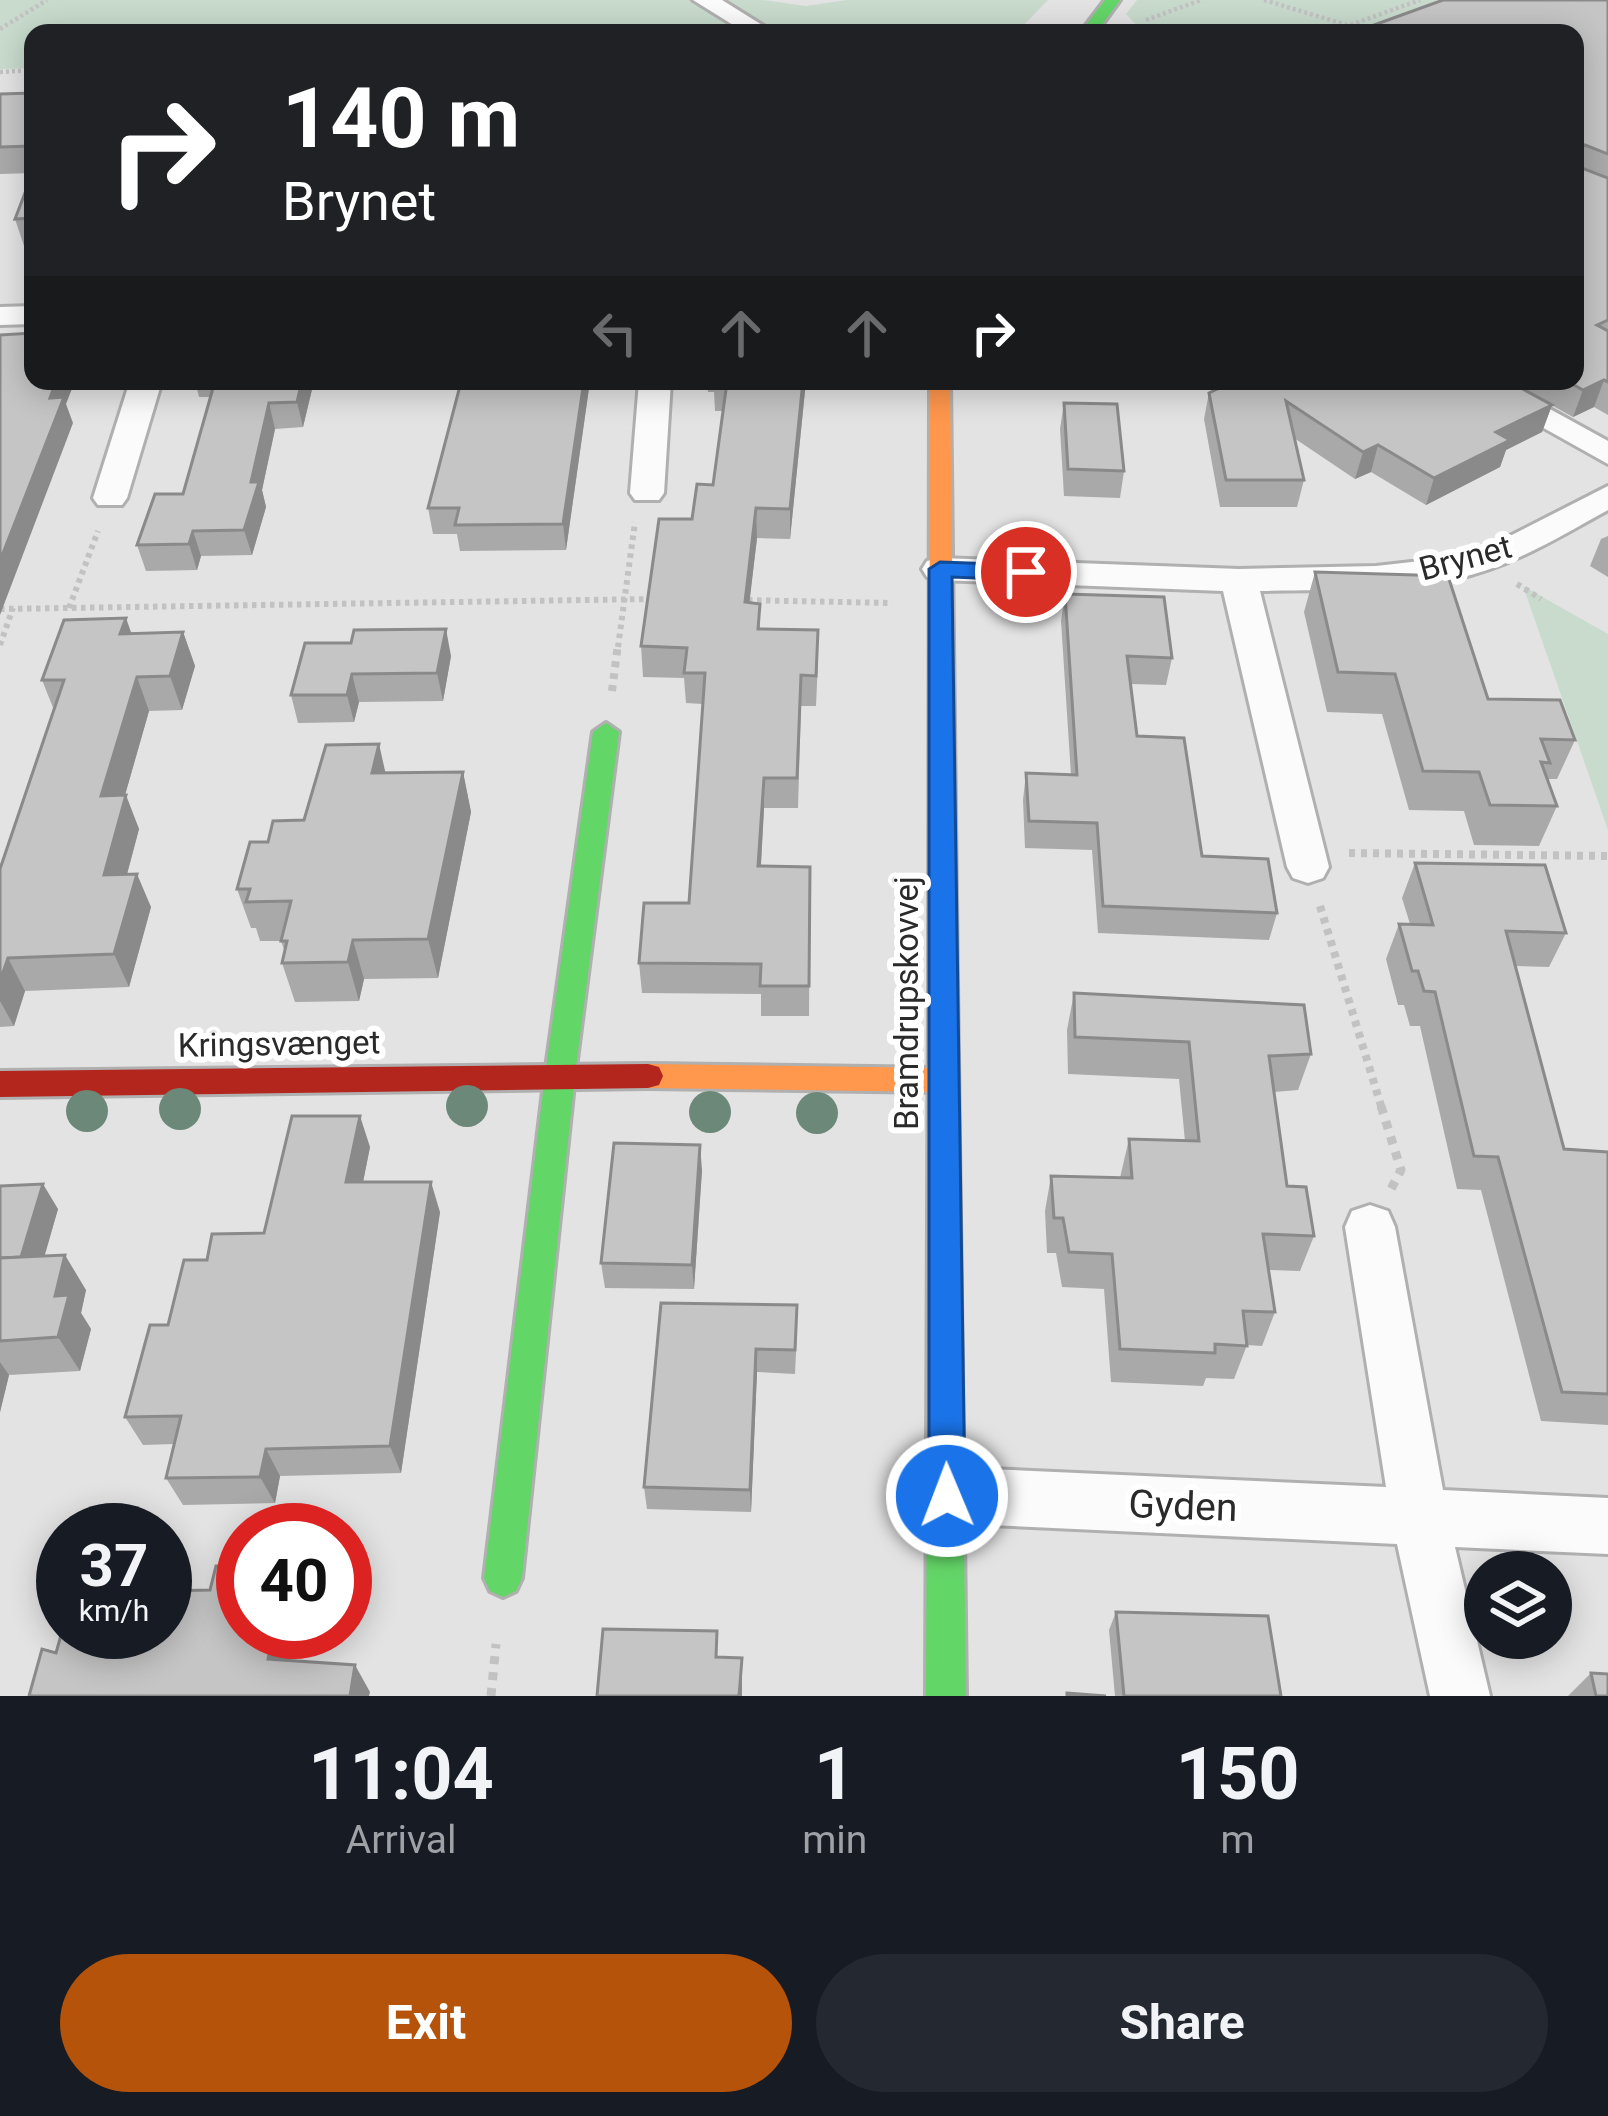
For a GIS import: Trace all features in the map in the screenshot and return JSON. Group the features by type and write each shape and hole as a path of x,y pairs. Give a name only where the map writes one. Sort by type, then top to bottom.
{"street":[{"path":"706,0 747,24"},
{"path":"1095,24 1113,0"},
{"path":"110,498 143,390"},
{"path":"647,493 655,390"},
{"name":"Bramdrupskovvej","path":"940,390 946,1696"},
{"path":"1492,390 1608,454"},
{"name":"Brynet","path":"940,587 1376,577 1450,568 1518,545 1608,496"},
{"path":"1239,580 1307,860"},
{"path":"503,1578 560,1075 606,732"},
{"name":"Kringsvænget","path":"0,1084 560,1075 942,1079"},
{"path":"1370,1227 1419,1515 1460,1696"},
{"name":"Gyden","path":"947,1496 1608,1526"}],"path":[{"path":"0,29 47,0"},
{"path":"1264,0 1345,24"},
{"path":"1351,24 1420,0"},
{"path":"606,732 636,515 647,493"},
{"path":"69,608 110,498"},
{"path":"737,600 940,587"},
{"path":"0,609 670,599"},
{"path":"0,644 13,608"},
{"path":"1370,1227 1401,1170 1307,860 1608,856"}],"green space":[{"path":"0,0 763,0 806,6 847,0 1048,0 1025,24 24,24 24,68 0,69"},
{"path":"1137,0 1437,0 1425,6 1441,12 1408,24 1135,24 1126,14"},
{"path":"1523,586 1608,634 1608,830"}],"building":[{"path":"1443,0 1608,0 1608,154 1584,146 1584,24 1377,24"},
{"path":"24,93 24,146 0,147 0,94"},
{"path":"1584,169 1608,178 1608,320 1597,325 1608,331 1608,382 1584,390"},
{"path":"24,196 24,218 15,219"},
{"path":"24,334 24,390 53,390 50,398 64,397 0,561 0,335"},
{"path":"212,390 300,390 297,402 269,403 251,482 259,482 244,530 193,531 189,544 137,545 155,494 183,494"},
{"path":"459,390 583,390 563,524 455,525 459,508 428,508"},
{"path":"726,390 802,390 790,509 756,508 745,602 760,604 758,629 818,630 816,676 801,675 797,778 764,778 758,866 810,867 809,986 760,986 761,964 639,963 644,903 689,903 705,673 684,673 687,648 641,646 659,519 692,519 697,484 713,485"},
{"path":"1524,390 1552,405 1496,432 1510,440 1434,478 1378,445 1363,452 1286,401 1304,480 1226,480 1209,393"},
{"path":"1064,403 1117,404 1124,471 1068,469"},
{"path":"1315,572 1448,576 1488,699 1560,700 1575,740 1541,739 1550,763 1541,762 1557,806 1490,805 1479,772 1423,771 1395,674 1338,672"},
{"path":"1065,594 1164,597 1172,658 1127,656 1137,736 1184,738 1202,856 1268,859 1277,913 1103,906 1097,823 1029,821 1026,773 1077,775"},
{"path":"126,618 120,634 183,632 170,676 137,677 101,796 126,795 104,875 137,874 114,954 8,958 0,981 0,869 64,680 42,680 64,620"},
{"path":"446,629 437,673 352,674 347,695 291,695 305,643 351,643 354,630"},
{"path":"379,744 372,773 463,772 428,939 353,940 348,962 282,963 287,941 281,941 291,901 246,902 250,889 237,889 250,842 268,842 273,821 304,820 326,745"},
{"path":"1415,863 1545,865 1566,933 1506,931 1564,1149 1608,1152 1608,1394 1562,1392 1498,1157 1474,1156 1435,992 1424,991 1418,971 1412,971 1399,924 1433,925"},
{"path":"1074,993 1304,1005 1311,1054 1269,1056 1287,1186 1306,1187 1314,1236 1263,1234 1275,1312 1243,1311 1247,1346 1215,1344 1215,1353 1120,1349 1112,1254 1069,1252 1063,1218 1054,1218 1051,1176 1132,1178 1129,1139 1199,1141 1189,1042 1075,1037"},
{"path":"292,1116 360,1116 346,1182 431,1182 390,1446 266,1449 260,1477 166,1478 181,1416 125,1417 150,1325 168,1325 184,1260 207,1260 212,1234 264,1233"},
{"path":"614,1143 700,1145 692,1265 601,1263"},
{"path":"43,1184 21,1257 0,1258 0,1186"},
{"path":"65,1255 55,1296 69,1295 58,1337 0,1341 0,1258"},
{"path":"661,1303 797,1305 795,1350 756,1349 750,1490 644,1487"},
{"path":"216,1566 216,1659 355,1665 350,1696 29,1696 39,1659 192,1659 192,1590 210,1590"},
{"path":"1116,1612 1268,1616 1281,1696 1124,1696"},
{"path":"603,1629 717,1631 716,1657 742,1658 739,1696 597,1696"},
{"path":"1591,1673 1608,1674 1608,1696 1596,1696"}],"traffic: fast":[{"path":"1095,24 1113,0"},
{"path":"503,1578 560,1075 606,732"},
{"path":"943,981 946,1696"}],"traffic: slow":[{"path":"940,390 943,981"},
{"path":"648,1076 942,1080"}],"traffic: jam":[{"path":"0,1084 648,1076"}],"route":[{"path":"947,1496 940,569 1026,572"}]}
